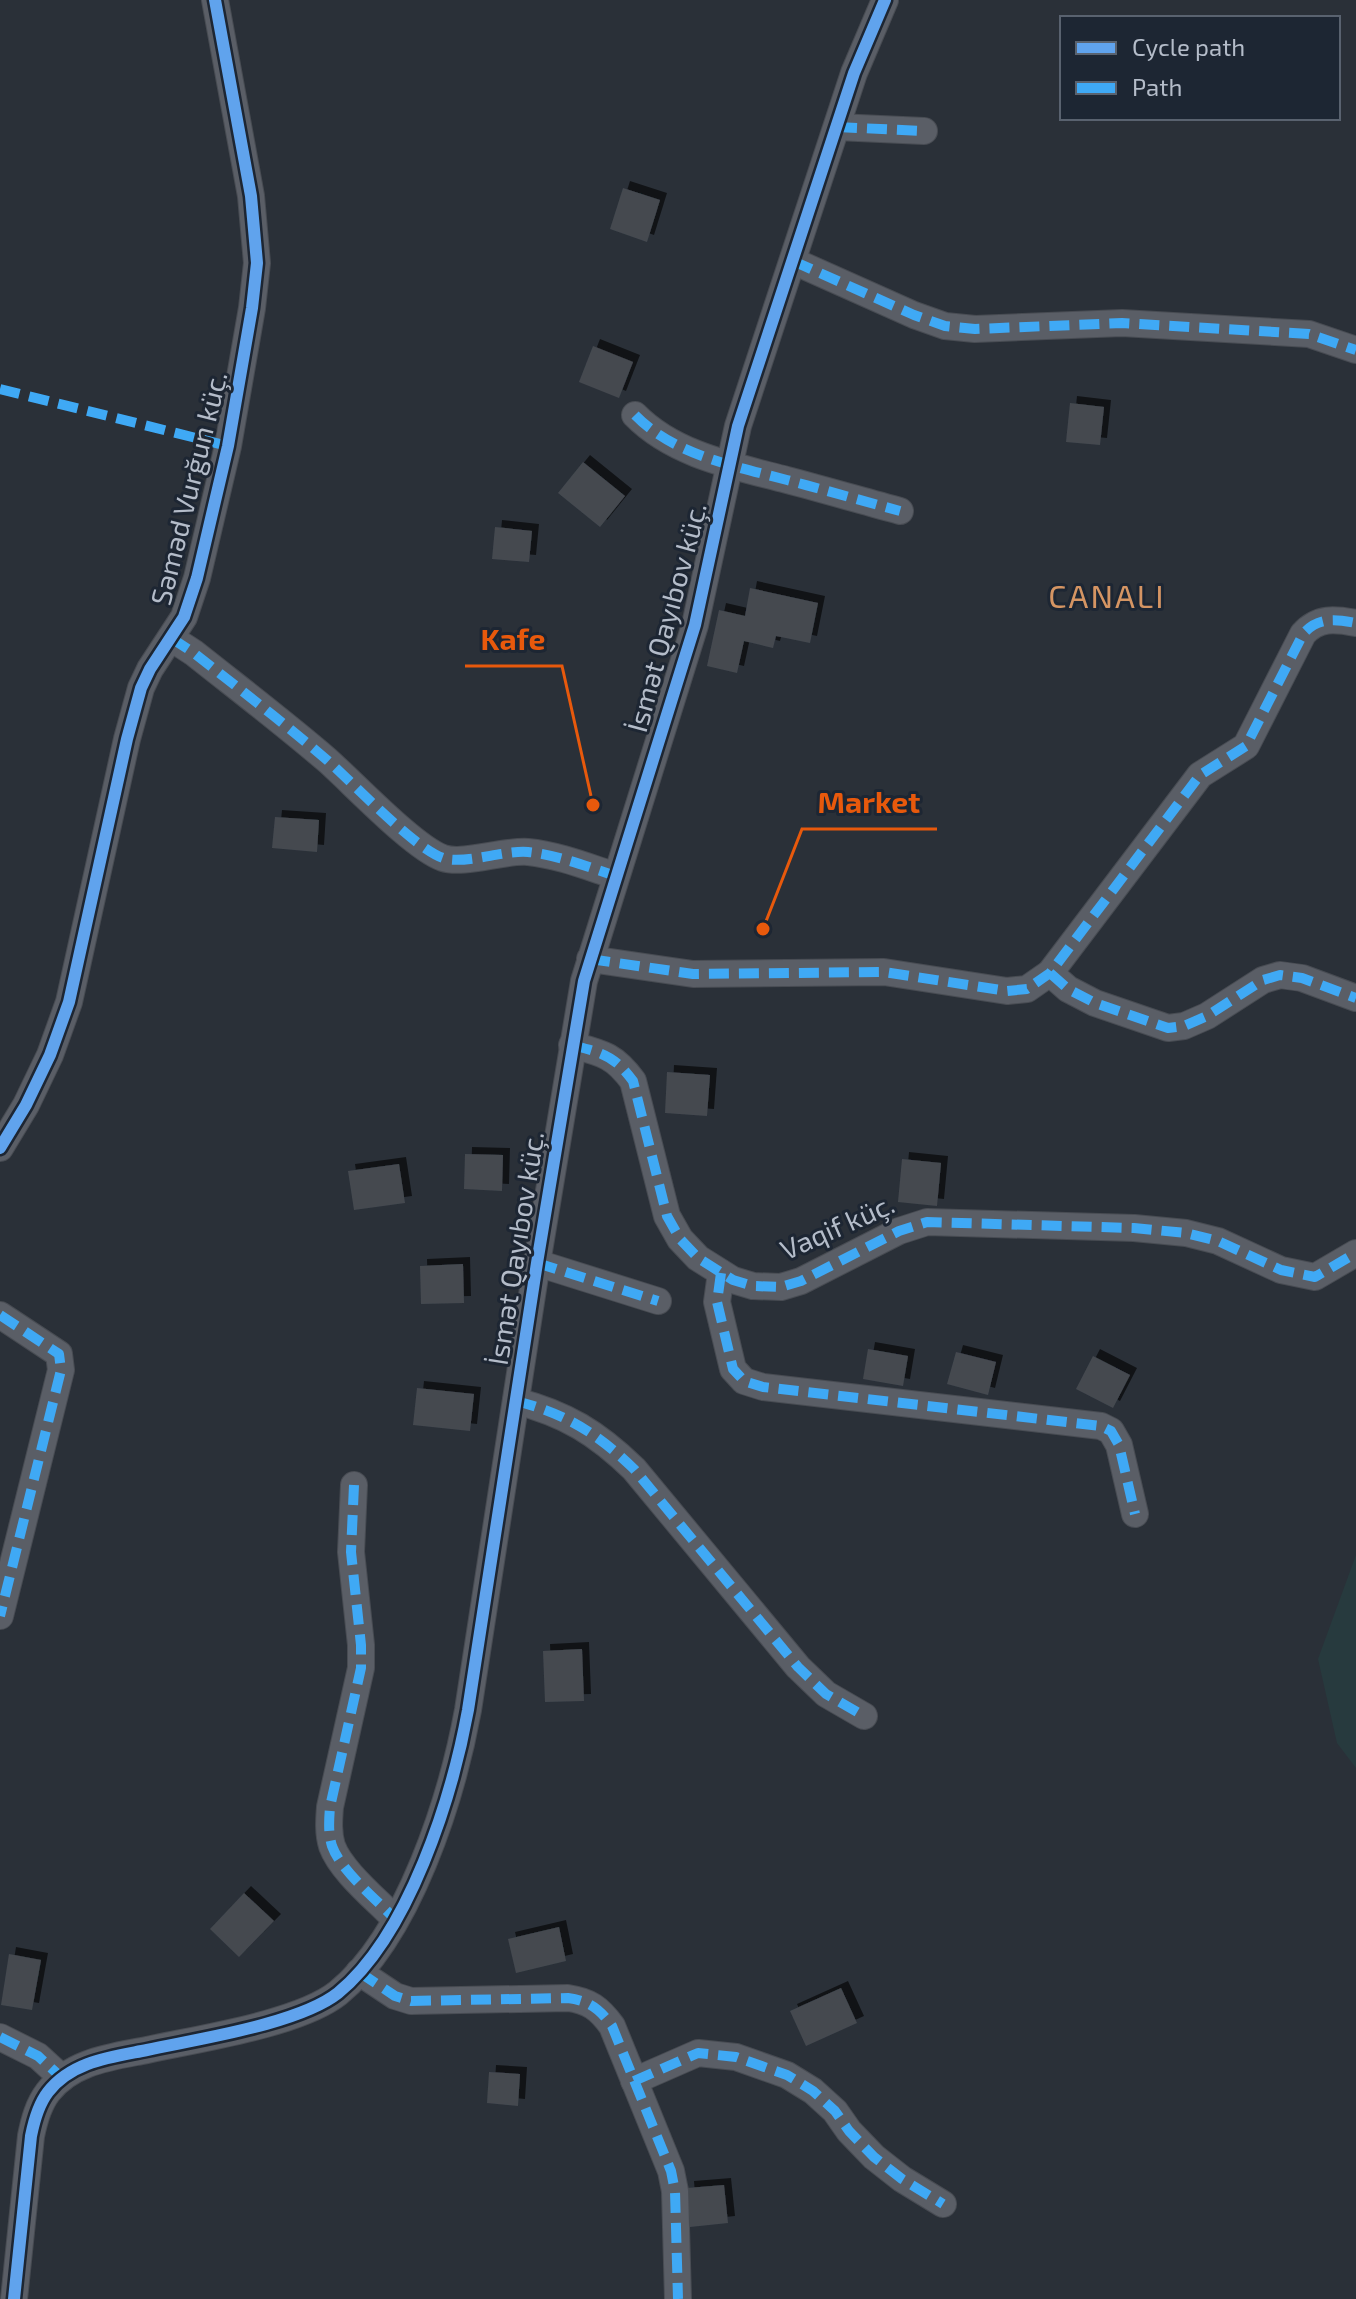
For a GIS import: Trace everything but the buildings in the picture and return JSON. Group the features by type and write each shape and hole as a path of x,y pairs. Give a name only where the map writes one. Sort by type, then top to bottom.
{"street":[{"name":"Səməd Vurğun küç.","path":"0,1148 26,1105 50,1055 69,1002 141,688 184,617 197,578 228,446 257,263 251,196 215,0"},
{"name":"İsmət Qayıbov küç.","path":"14,2299 31,2136 36,2114 48,2092 75,2069 102,2059 221,2035 304,2011 338,1994 359,1972 395,1919 435,1835 460,1755 572,1045 590,959 695,625 738,426 854,73 885,0"},
{"path":"837,127 924,131"},
{"path":"793,261 945,326 975,329 1137,324 1309,334 1356,350"},
{"path":"635,415 648,428 686,450 900,511"},
{"path":"590,959 693,974 884,972 1007,991 1027,989 1050,973 1200,775 1246,746 1303,634 1311,625 1322,620 1356,623"},
{"path":"171,638 324,758 424,848 445,859 528,852 616,876"},
{"path":"1050,973 1068,989 1095,1003 1168,1028 1184,1026 1207,1016 1263,980 1280,975 1302,978 1356,998"},
{"name":"Vaqif küç.","path":"572,1045 604,1053 621,1064 633,1081 667,1216 680,1239 698,1258 721,1273 753,1286 781,1287 801,1281 899,1231 927,1222 1134,1228 1186,1233 1218,1241 1281,1270 1315,1277 1356,1253"},
{"path":"537,1263 658,1301"},
{"path":"721,1273 717,1302 733,1369 744,1381 763,1387 1101,1426 1111,1431 1119,1445 1135,1514"},
{"path":"0,1315 59,1354 61,1370 0,1616"},
{"path":"516,1401 574,1421 607,1443 634,1469 798,1667 826,1694 864,1716"},
{"path":"354,1485 351,1552 361,1668 330,1807 329,1827 333,1848 345,1866 395,1919"},
{"path":"359,1972 395,1996 411,2001 568,1998 587,2001 600,2009 612,2026 673,2181 678,2299"},
{"path":"0,2037 38,2056 62,2078"},
{"path":"634,2081 698,2053 736,2057 787,2075 813,2091 835,2111 874,2157 902,2179 943,2204"}],"green space":[{"path":"1356,1555 1356,1768 1337,1743 1318,1659"}],"marked path":[{"path":"837,127 924,131"},
{"path":"793,261 945,326 975,329 1122,323 1309,334 1356,350"},
{"path":"0,389 228,446"},
{"path":"635,415 668,440 706,457 900,511"},
{"path":"590,959 693,974 884,972 1007,991 1027,989 1050,973 1200,775 1246,746 1303,634 1321,622 1356,623"},
{"path":"171,638 327,760 400,829 431,852 452,860 528,852 616,876"},
{"path":"1050,973 1068,989 1095,1003 1168,1028 1184,1026 1207,1016 1263,980 1280,975 1302,978 1356,998"},
{"path":"572,1045 607,1056 633,1081 667,1216 680,1239 698,1258 733,1280 753,1286 781,1287 801,1281 899,1231 927,1222 1134,1228 1186,1233 1218,1241 1281,1270 1315,1277 1356,1253"},
{"path":"537,1263 658,1301"},
{"path":"721,1273 717,1302 733,1369 744,1381 763,1387 1101,1426 1111,1431 1119,1445 1135,1514"},
{"path":"0,1315 59,1354 61,1370 0,1616"},
{"path":"516,1401 580,1426 620,1456 798,1667 826,1694 864,1716"},
{"path":"354,1485 351,1552 361,1668 330,1807 329,1831 332,1846 343,1865 395,1919"},
{"path":"359,1972 395,1996 411,2001 568,1998 588,2003 603,2014 612,2026 671,2171 675,2191 678,2299"},
{"path":"0,2037 38,2056 62,2078"},
{"path":"634,2081 698,2053 736,2057 787,2075 813,2091 835,2111 874,2157 902,2179 943,2204"}],"cycle path":[{"path":"0,1148 26,1105 50,1055 69,1002 141,688 184,617 197,578 228,446 257,263 251,196 215,0"},
{"path":"14,2299 31,2136 48,2092 69,2073 93,2062 247,2029 321,2004 338,1993 363,1968 386,1937 424,1862 451,1783 468,1710 584,981 695,625 738,426 854,73 885,0"}],"place":[{"name":"Kafe","path":"593,805"},
{"name":"Market","path":"763,929"}],"district":[{"name":"CANALI","path":"1107,595"}]}
